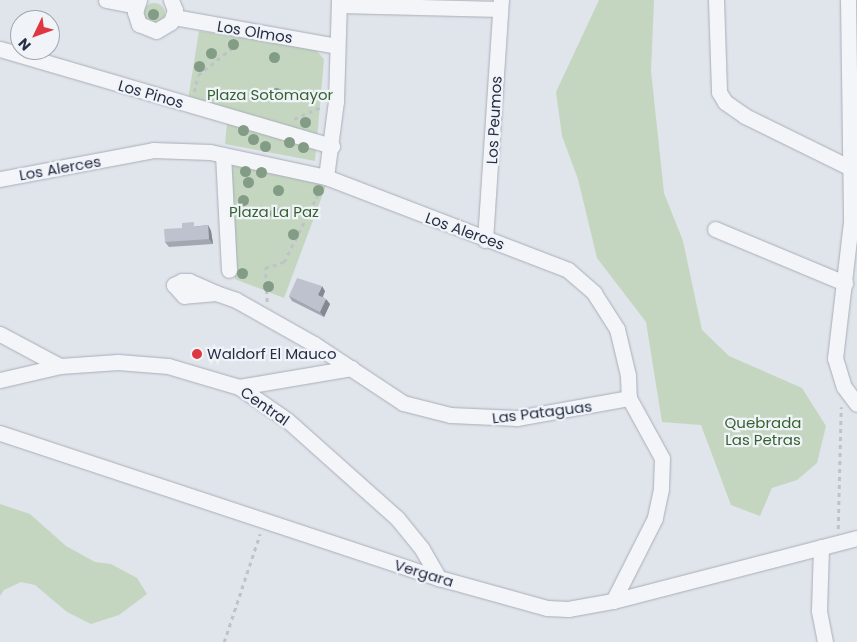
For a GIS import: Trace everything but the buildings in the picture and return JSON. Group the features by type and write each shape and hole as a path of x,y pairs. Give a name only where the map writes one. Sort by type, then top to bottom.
{"street":[{"path":"106,0 137,3 140,24 150,30 162,30 174,16 171,0"},
{"path":"716,0 719,92 725,102 745,116 854,170"},
{"path":"326,177 332,146 336,101 336,46 339,2 501,5"},
{"name":"Los Peumos","path":"485,240 501,5"},
{"path":"851,6 854,170 846,284 835,358 839,378 853,400"},
{"name":"Los Olmos","path":"174,16 252,32 336,46"},
{"name":"Los Pinos","path":"0,50 195,99 332,146"},
{"name":"Los Alerces","path":"0,178 153,150 191,149 223,154 326,177 485,240 557,264 594,293 617,328 629,398 662,458 661,489 655,518 613,601"},
{"path":"223,154 229,270"},
{"path":"716,229 846,284"},
{"name":"Las Pataguas","path":"216,293 268,318 351,368 403,403 458,416 517,418 629,398"},
{"path":"843,310 857,316"},
{"path":"0,334 60,366"},
{"name":"Central","path":"0,380 60,366 99,362 143,363 192,371 239,387 287,420 397,518 422,549 438,578"},
{"path":"239,387 351,368"},
{"name":"Vergara","path":"0,433 438,578 547,608 568,609 613,601 850,541"},
{"path":"821,547 819,610 825,642"}],"path":[{"path":"195,99 198,75 252,32"},
{"path":"288,122 336,101"},
{"path":"268,318 265,268 284,262 326,177"},
{"path":"850,541 840,409 853,400"},
{"path":"224,642 264,520"}],"green space":[{"name":"Quebrada Las Petras","path":"599,0 654,0 651,71 664,193 683,241 702,330 729,356 802,388 826,426 817,463 797,480 772,488 760,516 731,505 701,425 662,422 646,322 597,258 578,179 562,136 556,92"},
{"path":"154,3 164,10 165,14 158,24 154,25 144,18 143,14 150,4"},
{"name":"Plaza Sotomayor","path":"199,31 316,50 324,59 315,161 225,144 227,123 188,100"},
{"name":"Plaza La Paz","path":"232,162 327,183 284,298 235,279"},
{"path":"0,504 30,514 66,546 95,562 111,564 137,578 147,594 119,615 91,624 67,612 35,585 21,582 4,590 0,596"}],"place":[{"name":"Waldorf El Mauco","path":"197,354"}]}
